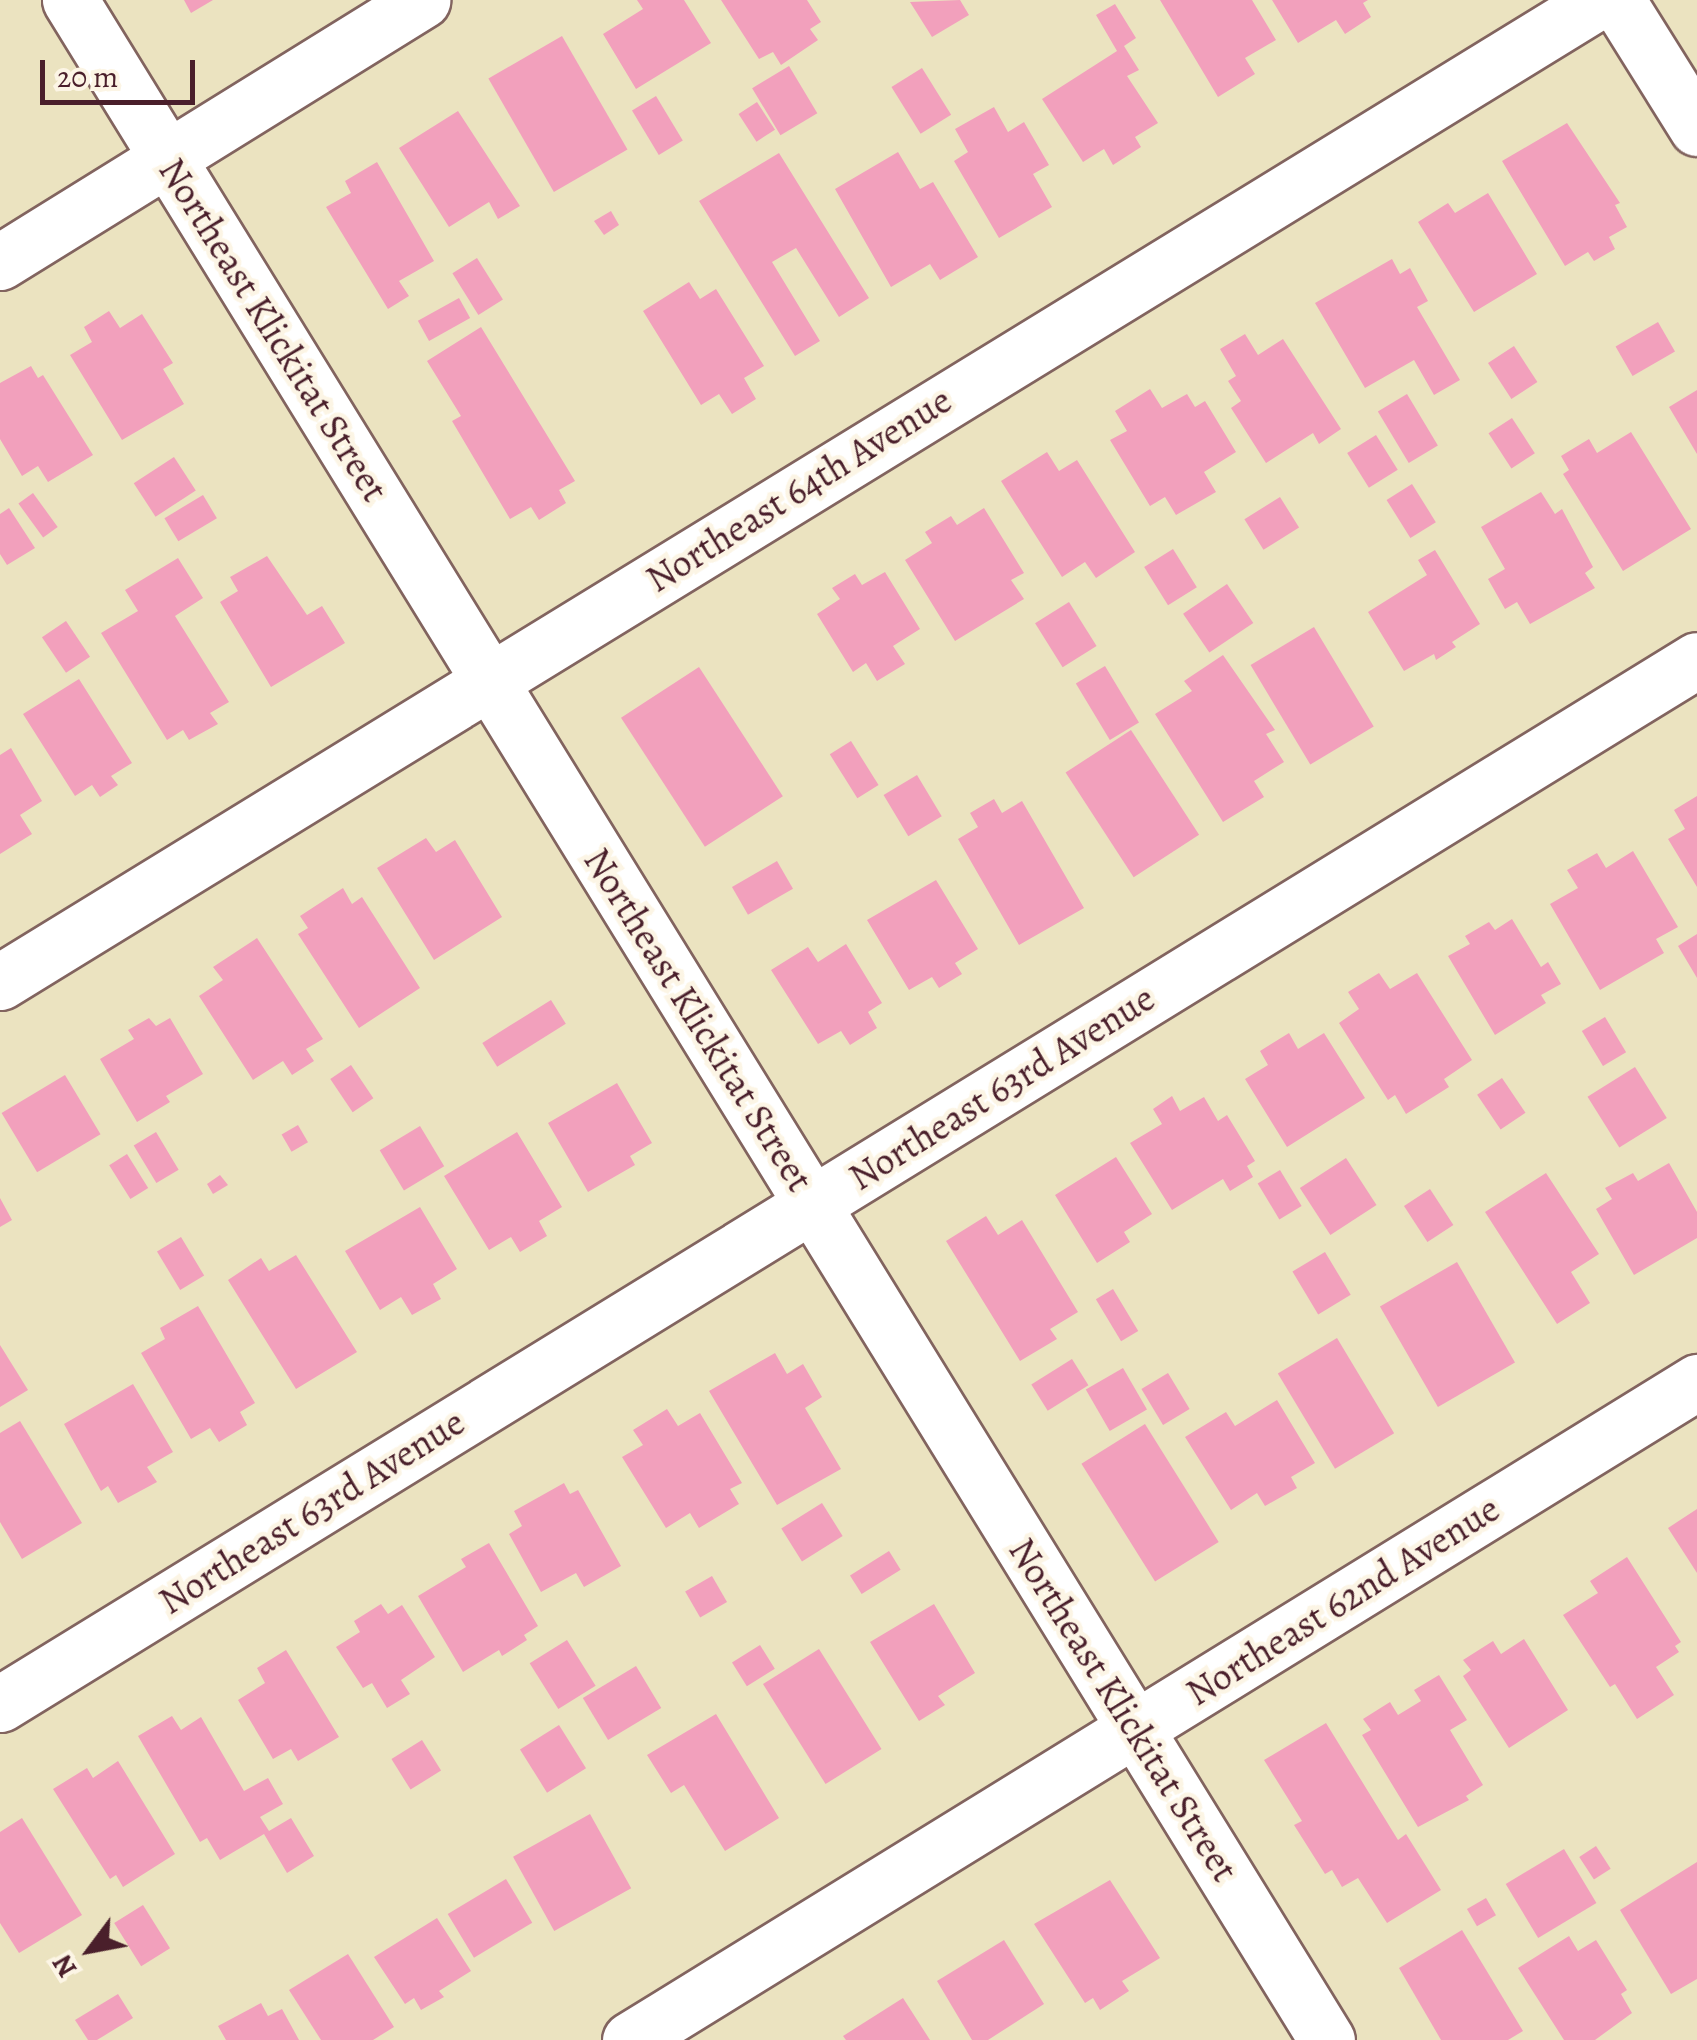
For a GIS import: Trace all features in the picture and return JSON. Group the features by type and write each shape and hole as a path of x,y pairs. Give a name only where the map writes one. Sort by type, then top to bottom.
{"street":[{"name":"Northeast Klickitat Street","path":"70,0 1327,2040"},
{"path":"0,262 422,0"},
{"name":"Northeast 64th Avenue","path":"0,982 1600,0"},
{"path":"1617,0 1697,128"},
{"name":"Northeast 63rd Avenue","path":"0,1704 1697,660"},
{"name":"Northeast 62nd Avenue","path":"630,2040 1697,1382"}],"building":[{"path":"184,0 213,0 191,13"},
{"path":"637,0 684,0 711,43 636,89 603,34 643,9"},
{"path":"721,0 807,0 821,22 810,29 818,40 781,65 773,52 759,59"},
{"path":"960,0 969,15 932,37 910,2"},
{"path":"1160,0 1252,0 1276,40 1245,58 1255,74 1218,97"},
{"path":"1272,0 1368,0 1363,3 1371,17 1345,34 1336,20 1298,43"},
{"path":"1115,4 1136,38 1124,46 1139,70 1127,76 1158,123 1135,137 1141,147 1113,165 1104,149 1083,162 1042,99 1117,51 1096,15"},
{"path":"562,36 628,149 554,192 488,79"},
{"path":"789,66 817,113 780,135 752,88"},
{"path":"922,68 951,115 921,134 891,87"},
{"path":"656,96 683,141 659,155 632,110"},
{"path":"757,102 775,130 757,142 739,114"},
{"path":"994,107 1008,132 1024,122 1049,165 1033,174 1052,207 999,238 954,161 968,152 955,129"},
{"path":"458,111 520,206 498,219 489,202 449,227 399,148"},
{"path":"1567,123 1620,203 1615,205 1627,227 1609,237 1615,249 1594,261 1588,252 1565,266 1502,161"},
{"path":"898,152 920,189 933,182 978,257 940,280 930,264 891,287 835,189"},
{"path":"779,153 869,298 839,317 796,248 772,262 820,341 795,356 699,201"},
{"path":"377,162 434,261 399,281 409,296 388,309 326,207 351,193 345,181"},
{"path":"1488,193 1537,274 1474,312 1418,222 1448,203 1455,213"},
{"path":"611,211 619,225 604,235 594,221"},
{"path":"477,258 503,300 478,315 452,273"},
{"path":"1392,259 1400,274 1410,268 1428,301 1417,307 1460,380 1434,395 1414,360 1365,388 1315,303"},
{"path":"689,282 700,299 716,289 764,366 744,378 756,399 732,414 719,394 701,405 643,311"},
{"path":"459,298 470,318 429,341 418,321"},
{"path":"109,311 120,328 142,314 173,363 163,369 184,404 122,440 70,355 92,342 84,327"},
{"path":"1658,322 1675,351 1633,376 1616,346"},
{"path":"481,327 575,481 559,490 566,503 539,520 531,507 510,519 452,421 461,416 427,361"},
{"path":"1245,334 1258,355 1283,339 1341,429 1319,444 1313,433 1266,463 1231,408 1241,401 1228,381 1236,376 1220,349"},
{"path":"1514,346 1537,382 1511,399 1488,363"},
{"path":"31,366 38,378 43,375 93,455 48,482 38,466 22,476 0,439 0,383"},
{"path":"1150,389 1162,408 1187,394 1195,407 1205,401 1236,452 1204,472 1216,492 1176,515 1165,497 1150,506 1110,440 1127,431 1115,411"},
{"path":"1697,390 1697,454 1669,407"},
{"path":"1407,394 1438,445 1409,463 1378,412"},
{"path":"1512,418 1535,453 1511,468 1489,433"},
{"path":"1631,432 1691,529 1623,571 1563,474 1569,470 1561,456 1589,439 1597,453"},
{"path":"1376,435 1398,470 1369,488 1347,453"},
{"path":"1047,452 1059,471 1077,460 1135,552 1096,578 1085,562 1062,577 1001,481"},
{"path":"174,457 196,491 156,517 134,483"},
{"path":"1412,484 1436,522 1410,538 1387,500"},
{"path":"1541,492 1555,514 1562,509 1593,567 1585,573 1595,588 1530,624 1517,602 1505,609 1488,579 1505,569 1481,527"},
{"path":"33,493 58,527 43,538 18,504"},
{"path":"203,495 217,518 178,541 164,518"},
{"path":"1280,497 1299,528 1263,550 1244,519"},
{"path":"9,508 35,548 7,565 0,554 0,514"},
{"path":"984,508 1024,573 1011,580 1024,599 955,641 905,560 932,543 925,532 951,516 957,525"},
{"path":"1173,549 1197,587 1168,605 1144,567"},
{"path":"1435,550 1480,624 1452,642 1456,647 1436,660 1434,654 1404,671 1368,612 1427,575 1418,560"},
{"path":"267,556 307,615 322,606 345,643 271,687 220,602 238,591 230,577"},
{"path":"178,558 203,598 175,616 229,702 210,713 218,724 189,740 183,730 167,740 101,633 138,611 125,590"},
{"path":"885,572 920,629 893,646 905,664 877,681 866,663 853,672 817,614 840,599 832,588 855,574 862,585"},
{"path":"1227,584 1253,623 1209,653 1183,614"},
{"path":"1069,602 1097,646 1063,667 1035,623"},
{"path":"66,621 90,657 66,673 42,637"},
{"path":"1314,627 1374,726 1310,765 1251,665"},
{"path":"1223,655 1275,730 1266,734 1284,762 1254,781 1264,797 1223,822 1155,714 1192,691 1184,681"},
{"path":"1105,666 1139,723 1110,740 1076,684"},
{"path":"699,667 783,796 705,847 621,718"},
{"path":"79,679 132,763 111,776 118,785 100,797 92,785 75,796 23,714"},
{"path":"1131,730 1199,835 1134,877 1066,772"},
{"path":"851,741 879,785 857,798 830,754"},
{"path":"11,748 42,801 20,815 32,834 0,854 0,755"},
{"path":"917,775 942,816 908,836 884,795"},
{"path":"1697,796 1697,887 1668,839 1685,829 1674,810"},
{"path":"994,799 1002,813 1022,801 1084,908 1019,945 958,839 978,827 970,813"},
{"path":"426,838 436,852 455,840 502,917 434,960 377,868"},
{"path":"1633,851 1678,927 1656,939 1664,953 1600,990 1550,904 1578,888 1567,870 1597,853 1606,868"},
{"path":"777,861 793,889 748,915 732,887"},
{"path":"936,880 978,949 955,963 962,974 939,988 932,977 909,990 867,920"},
{"path":"343,888 352,904 362,897 420,988 359,1028 298,934 308,928 300,916"},
{"path":"1512,919 1541,967 1548,962 1561,984 1541,995 1546,1003 1495,1035 1448,956 1470,944 1465,936 1489,922 1495,930"},
{"path":"1697,934 1697,978 1678,946"},
{"path":"257,938 323,1039 306,1049 314,1061 292,1075 283,1061 253,1080 199,996 223,980 213,967"},
{"path":"846,944 882,1003 868,1012 877,1028 850,1045 841,1031 818,1044 771,970 808,947 818,962"},
{"path":"1379,973 1390,989 1417,973 1472,1060 1444,1079 1449,1087 1406,1114 1395,1095 1388,1100 1339,1023 1359,1009 1348,992"},
{"path":"551,1000 566,1024 497,1067 482,1043"},
{"path":"1605,1017 1626,1052 1603,1066 1582,1031"},
{"path":"149,1018 156,1026 170,1018 203,1074 166,1096 170,1102 137,1122 100,1059 134,1039 128,1030"},
{"path":"1289,1033 1298,1049 1324,1033 1365,1098 1287,1147 1245,1079 1268,1065 1260,1051"},
{"path":"351,1065 373,1098 353,1112 330,1079"},
{"path":"1635,1067 1667,1118 1619,1148 1588,1097"},
{"path":"65,1075 101,1134 37,1172 2,1113"},
{"path":"1502,1078 1525,1113 1501,1130 1477,1095"},
{"path":"617,1083 652,1143 630,1156 635,1165 588,1192 548,1123"},
{"path":"1172,1096 1180,1111 1204,1097 1218,1121 1227,1115 1255,1161 1247,1166 1253,1177 1230,1191 1223,1179 1172,1210 1130,1143 1162,1124 1153,1109"},
{"path":"298,1125 308,1142 292,1152 282,1134"},
{"path":"420,1126 444,1166 404,1190 380,1150"},
{"path":"156,1132 179,1170 156,1183 134,1145"},
{"path":"517,1132 562,1207 539,1221 547,1236 520,1252 511,1237 489,1250 444,1176"},
{"path":"127,1154 148,1188 130,1199 109,1165"},
{"path":"1116,1157 1152,1214 1124,1232 1130,1242 1097,1263 1055,1195"},
{"path":"1346,1158 1376,1205 1330,1235 1300,1188"},
{"path":"1669,1163 1697,1212 1697,1238 1634,1275 1596,1209 1612,1199 1605,1188 1633,1173 1638,1181"},
{"path":"1280,1170 1302,1206 1279,1219 1258,1183"},
{"path":"1546,1173 1599,1254 1571,1272 1590,1303 1557,1324 1485,1212"},
{"path":"220,1175 228,1185 213,1194 207,1184"},
{"path":"1430,1189 1453,1225 1427,1242 1404,1206"},
{"path":"0,1198 12,1220 0,1227"},
{"path":"420,1207 457,1269 433,1284 441,1299 412,1315 401,1297 380,1310 345,1251"},
{"path":"986,1216 998,1235 1022,1220 1078,1312 1050,1329 1057,1339 1020,1361 946,1241"},
{"path":"181,1237 204,1276 180,1290 157,1251"},
{"path":"1325,1252 1351,1295 1318,1314 1292,1272"},
{"path":"296,1255 357,1352 296,1389 228,1280 261,1258 269,1271"},
{"path":"1457,1262 1515,1362 1438,1407 1380,1306"},
{"path":"1113,1289 1138,1331 1121,1341 1096,1299"},
{"path":"198,1306 255,1403 240,1412 247,1425 219,1442 210,1428 191,1439 141,1353 165,1339 160,1328"},
{"path":"1337,1338 1394,1433 1335,1469 1278,1374"},
{"path":"0,1345 28,1390 0,1407"},
{"path":"775,1353 787,1374 803,1364 822,1397 805,1408 841,1469 777,1505 709,1391"},
{"path":"1072,1359 1088,1385 1048,1411 1031,1384"},
{"path":"1123,1368 1147,1410 1110,1431 1086,1390"},
{"path":"1168,1373 1190,1409 1163,1425 1141,1389"},
{"path":"133,1384 173,1452 147,1467 157,1482 118,1503 108,1486 101,1491 64,1424"},
{"path":"1277,1400 1315,1463 1291,1477 1297,1488 1265,1506 1257,1493 1231,1510 1185,1437 1226,1412 1235,1426"},
{"path":"667,1409 678,1426 700,1413 742,1483 730,1489 739,1504 699,1528 690,1513 666,1528 622,1457 643,1445 633,1430"},
{"path":"20,1421 82,1523 22,1559 0,1522 0,1433"},
{"path":"1145,1424 1219,1542 1155,1582 1081,1464"},
{"path":"564,1483 570,1494 578,1490 621,1566 584,1587 576,1573 541,1592 509,1534 522,1526 514,1511"},
{"path":"822,1503 843,1536 802,1562 781,1528"},
{"path":"1697,1509 1697,1573 1668,1528"},
{"path":"489,1543 538,1626 524,1635 527,1640 502,1656 499,1650 463,1672 418,1596 466,1567 461,1559"},
{"path":"889,1551 901,1570 862,1594 850,1575"},
{"path":"1627,1557 1681,1642 1675,1646 1679,1652 1656,1667 1674,1695 1637,1719 1615,1684 1610,1687 1563,1615 1598,1593 1590,1581"},
{"path":"712,1576 727,1602 700,1617 685,1592"},
{"path":"381,1604 388,1614 402,1605 435,1657 401,1680 410,1694 387,1708 372,1683 363,1688 336,1647 360,1632 354,1621"},
{"path":"934,1604 975,1673 938,1696 945,1705 919,1721 870,1642"},
{"path":"1524,1639 1568,1710 1509,1748 1463,1676 1471,1670 1463,1660 1493,1641 1501,1654"},
{"path":"567,1640 596,1686 558,1709 530,1663"},
{"path":"760,1645 775,1669 747,1686 732,1662"},
{"path":"819,1649 882,1749 826,1784 763,1684"},
{"path":"286,1650 339,1737 298,1761 291,1749 273,1759 238,1700 265,1683 257,1668"},
{"path":"636,1666 661,1708 608,1740 583,1698"},
{"path":"1439,1675 1467,1720 1450,1730 1483,1785 1466,1796 1469,1800 1418,1827 1362,1735 1371,1730 1363,1719 1390,1702 1398,1715 1421,1701 1414,1690"},
{"path":"716,1714 779,1818 725,1851 684,1785 671,1793 647,1755"},
{"path":"172,1716 181,1730 201,1717 244,1791 268,1778 283,1804 260,1817 269,1831 291,1818 314,1856 287,1873 264,1834 220,1860 207,1838 200,1842 138,1736"},
{"path":"1326,1723 1398,1840 1406,1834 1441,1890 1387,1923 1358,1878 1342,1887 1332,1870 1325,1874 1294,1825 1302,1821 1264,1760"},
{"path":"559,1725 586,1768 547,1793 520,1749"},
{"path":"422,1740 441,1771 411,1790 391,1759"},
{"path":"118,1761 175,1854 123,1887 116,1875 110,1879 53,1789 87,1768 93,1778"},
{"path":"590,1814 631,1888 554,1931 513,1857"},
{"path":"22,1818 82,1915 19,1953 0,1923 0,1832"},
{"path":"1596,1846 1611,1869 1594,1880 1579,1857"},
{"path":"1564,1849 1596,1903 1538,1938 1506,1884"},
{"path":"1697,1862 1697,1979 1671,1994 1620,1910"},
{"path":"506,1879 532,1923 474,1958 448,1914"},
{"path":"1110,1880 1160,1958 1122,1981 1129,1991 1100,2010 1093,1998 1085,2003 1034,1924"},
{"path":"1486,1898 1496,1915 1477,1926 1467,1909"},
{"path":"143,1905 170,1948 141,1966 114,1923"},
{"path":"437,1918 471,1971 439,1991 444,1997 421,2010 414,1998 405,2004 374,1957"},
{"path":"1462,1930 1523,2031 1508,2040 1441,2040 1399,1968"},
{"path":"1569,1936 1578,1951 1596,1940 1627,1990 1621,1994 1632,2013 1595,2040 1564,2040 1518,1968"},
{"path":"1004,1940 1044,2004 988,2040 972,2040 937,1981"},
{"path":"348,1954 394,2027 373,2040 321,2040 289,1990"},
{"path":"118,1994 133,2018 97,2040 88,2040 75,2020"},
{"path":"903,1998 930,2040 846,2040 843,2036"},
{"path":"261,2003 268,2016 282,2009 299,2040 226,2040 218,2026"}]}
